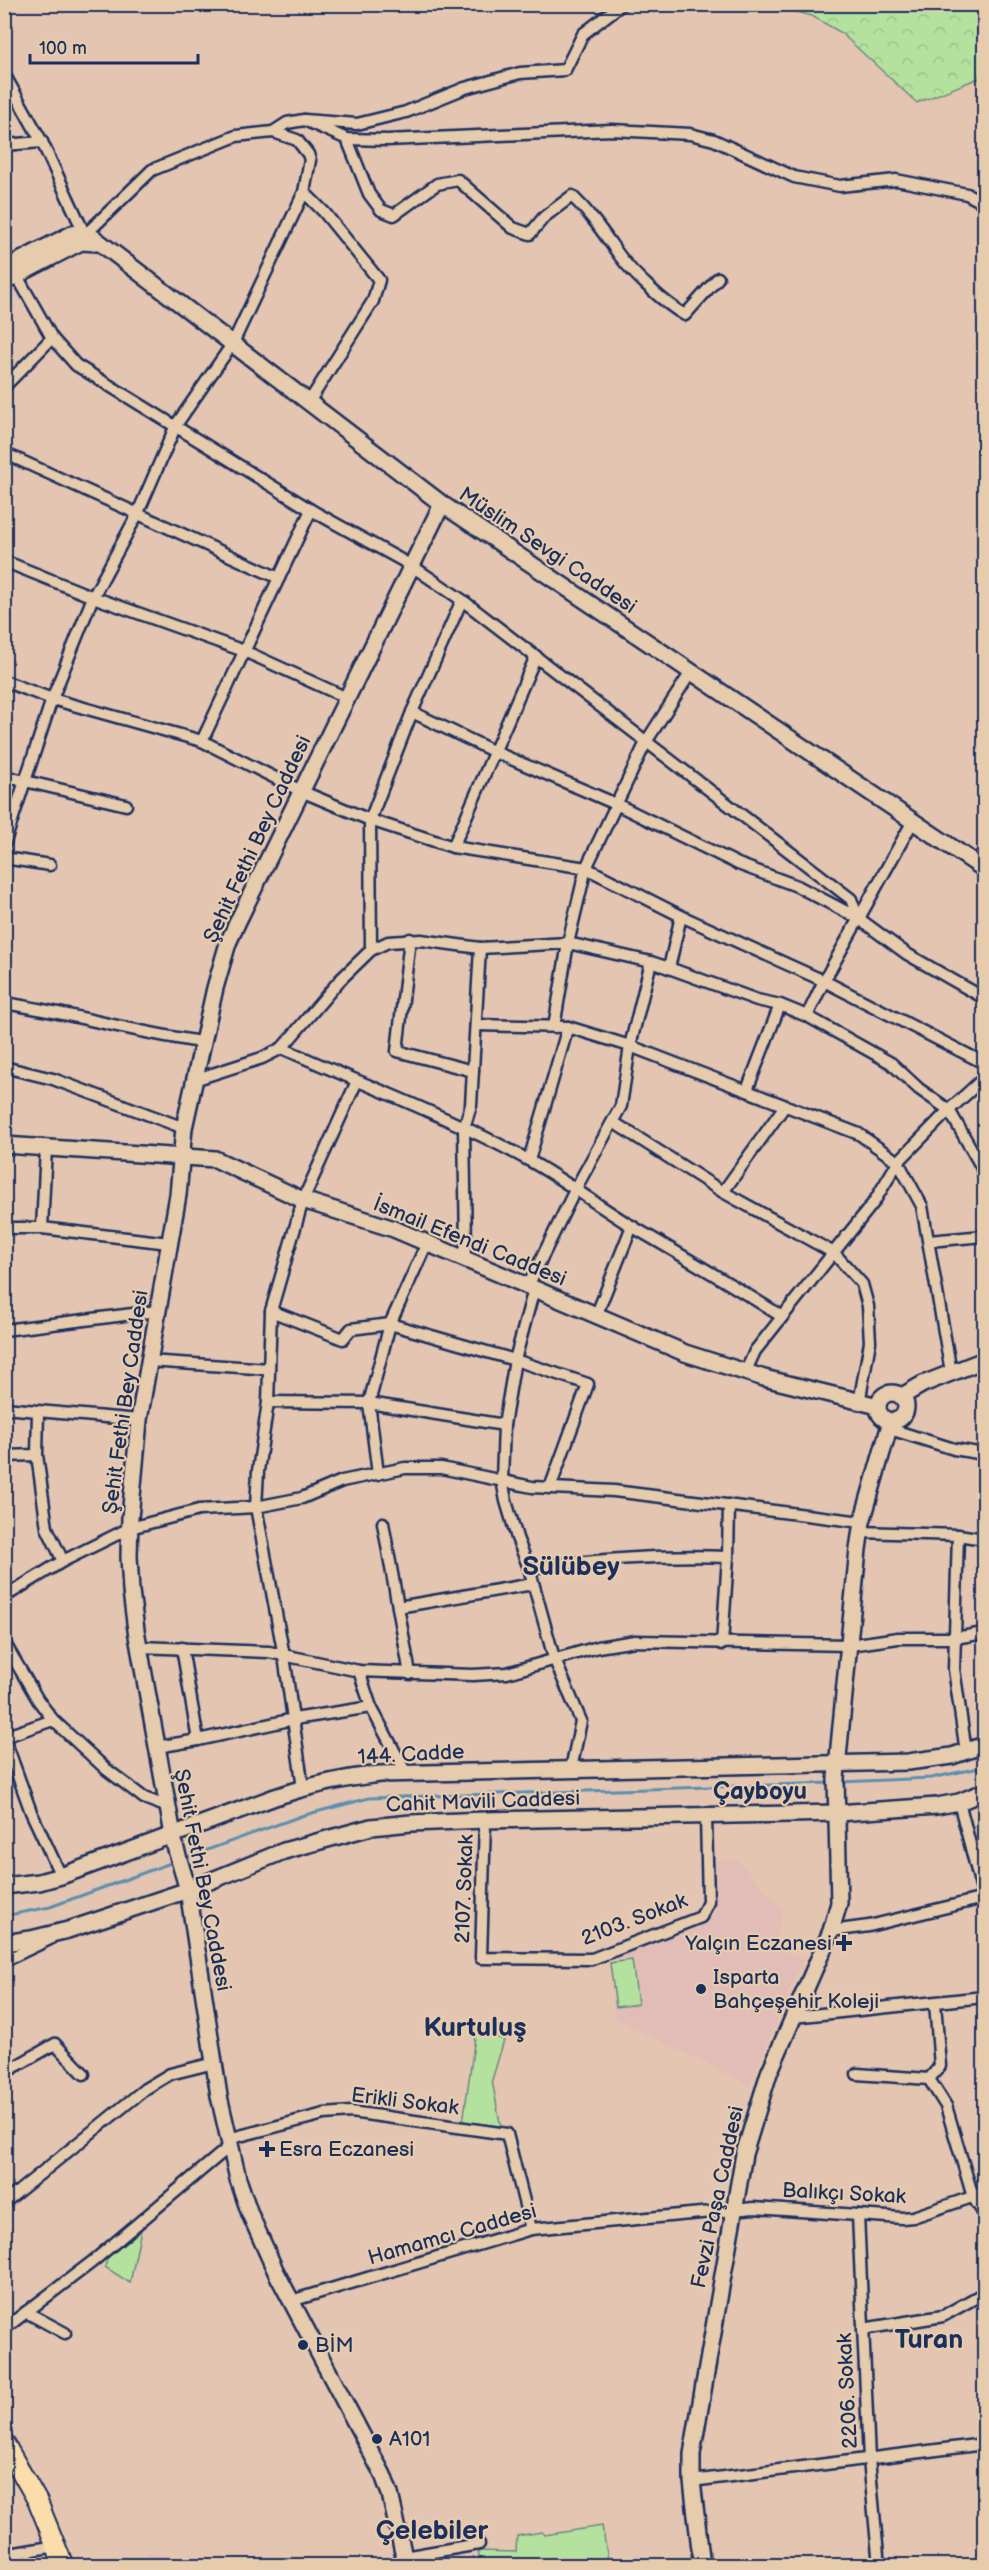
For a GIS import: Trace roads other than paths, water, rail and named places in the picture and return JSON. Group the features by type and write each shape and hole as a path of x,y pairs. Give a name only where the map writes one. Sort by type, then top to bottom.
{"main road":[{"path":"4,2442 38,2502 64,2565"}],"street":[{"path":"273,132 287,123 304,120 357,124 405,112 465,88 520,73 565,70 583,34 622,4"},
{"path":"4,74 42,142 86,237"},
{"path":"304,120 347,139 387,140 612,130 690,134 714,140 794,177 840,186 896,180 967,194 984,203"},
{"path":"4,845 52,699 93,597 137,515 176,425 232,343 304,192 310,160 308,154 297,140 273,132 236,136 152,170 86,237"},
{"path":"347,139 369,194 381,210 394,215 437,184 458,180 513,228 530,234 544,217 572,196 588,211 621,258 672,308 685,315 718,278"},
{"path":"4,145 42,142"},
{"path":"304,192 324,212 379,280 373,301 309,402"},
{"path":"86,237 72,234 9,269 52,338 75,364 311,510 412,566 462,600 851,898 858,918"},
{"name":"Müslim Sevgi Caddesi","path":"86,237 104,245 442,504 913,821 982,861"},
{"path":"4,387 52,338"},
{"path":"4,453 279,578"},
{"name":"Şehit Fethi Bey Caddesi","path":"405,2561 390,2494 383,2475 291,2301 250,2214 229,2143 186,1885 174,1840 139,1647 131,1591 130,1528 139,1420 183,1156 184,1128 202,1042 228,944 442,504"},
{"path":"202,741 311,510"},
{"path":"4,561 93,597 244,651 347,698"},
{"path":"371,950 370,820 412,712 462,600"},
{"path":"453,847 536,656"},
{"path":"554,1027 568,943 586,868 646,741 691,672"},
{"path":"4,681 52,699 202,741 301,791 370,820 453,847 586,868 681,916 824,981 984,1063"},
{"path":"412,712 495,752 616,804 738,864 797,886 858,918 907,954 984,998"},
{"path":"4,776 126,805"},
{"path":"807,1016 858,918 913,821"},
{"path":"4,858 50,865"},
{"path":"669,968 681,916"},
{"path":"410,939 397,1051 473,1071"},
{"path":"194,1080 262,1058 282,1048 339,981 371,950 388,942 410,939 480,948 568,943 651,962 757,1000 780,1005 807,1016 891,1062 919,1089 949,1110 981,1166 984,1176"},
{"path":"463,1258 467,1234 465,1128 471,1105 480,948"},
{"path":"571,1769 581,1721 554,1658 529,1568 517,1538 502,1480 504,1425 531,1288 576,1188 621,1106 630,1046 651,962"},
{"path":"4,1003 52,1010 169,1038 202,1042"},
{"path":"747,1090 780,1005"},
{"path":"476,1025 568,1027 630,1046 859,1134 897,1162 922,1206 951,1372"},
{"path":"529,1160 568,1027"},
{"path":"282,1048 465,1128 529,1160 632,1226 716,1274 781,1316"},
{"path":"4,1067 53,1079 184,1128"},
{"path":"745,1373 755,1351 874,1202 897,1162 984,1078"},
{"path":"303,1788 284,1656 256,1507 258,1471 268,1402 271,1311 303,1200 357,1081"},
{"path":"723,1192 784,1107"},
{"path":"612,1122 723,1192 834,1252 862,1284 868,1306 870,1342 859,1403"},
{"name":"İsmail Efendi Caddesi","path":"4,1145 183,1156 224,1161 303,1200 385,1226 685,1353 745,1373 878,1406"},
{"path":"42,1228 46,1148"},
{"path":"596,1316 632,1226"},
{"path":"4,1228 42,1228 169,1243"},
{"path":"929,1241 984,1236"},
{"path":"378,1474 369,1403 390,1324 427,1243"},
{"path":"4,1330 157,1311"},
{"path":"271,1311 343,1339 351,1329 390,1324 588,1384 550,1488"},
{"path":"984,1360 951,1372 902,1396 889,1393 881,1398 878,1406 881,1415 890,1425 954,1449 984,1454"},
{"path":"148,1361 269,1369"},
{"path":"890,1425 905,1414 906,1404 902,1396"},
{"path":"268,1402 369,1403 504,1425"},
{"path":"4,1408 139,1420"},
{"path":"38,1412 37,1455 47,1528 63,1561"},
{"name":"Fevzi Paşa Caddesi","path":"702,2565 692,2481 694,2431 744,2154 759,2100 837,1914 840,1891 836,1807 837,1771 861,1527 890,1425"},
{"path":"4,1456 37,1455"},
{"path":"4,1597 63,1561 130,1528 199,1510 256,1507 302,1498 342,1481 405,1468 441,1468 550,1488 614,1491 729,1505 861,1527 984,1539"},
{"path":"722,1644 729,1505"},
{"path":"383,1523 410,1674"},
{"path":"958,1535 954,1669 966,1752"},
{"path":"529,1568 622,1558 685,1555 728,1557"},
{"path":"398,1607 533,1584"},
{"path":"139,1647 269,1652 359,1671 473,1675 507,1672 598,1647 634,1641 850,1645 898,1638 955,1638 984,1633"},
{"path":"4,1642 38,1700 53,1720 106,1769 144,1798 168,1807"},
{"path":"182,1648 198,1740"},
{"path":"359,1671 371,1707 406,1773"},
{"path":"157,1747 294,1719 371,1707"},
{"path":"53,1720 4,1737 31,1812 61,1876"},
{"name":"144. Cadde","path":"4,1886 39,1882 61,1876 174,1840 303,1788 357,1777 406,1773 571,1769 837,1771 925,1761 966,1752 984,1745"},
{"name":"Cahit Mavili Caddesi","path":"4,1961 68,1930 186,1885 284,1851 361,1829 391,1824 485,1820 706,1817 836,1807 937,1806 959,1802 984,1792"},
{"path":"831,1931 869,1926 984,1898 959,1802"},
{"name":"2103. Sokak","path":"481,1958 592,1959 698,1919 708,1902 706,1817"},
{"name":"2107. Sokak","path":"481,1958 485,1820"},
{"path":"4,1942 31,1939 68,1930"},
{"path":"794,2017 984,1997"},
{"path":"929,2079 940,2066 935,2003"},
{"path":"4,2073 55,2044 84,2074"},
{"path":"4,2203 145,2089 170,2074 214,2063"},
{"path":"857,2074 929,2079"},
{"path":"929,2079 946,2106 973,2197 984,2214"},
{"name":"Erikli Sokak","path":"229,2143 324,2115 351,2112 507,2134 531,2229"},
{"path":"4,2329 92,2262 229,2143"},
{"name":"Balıkçı Sokak","path":"733,2209 769,2208 902,2218 914,2217 984,2193"},
{"name":"Hamamcı Caddesi","path":"291,2301 531,2229 733,2209"},
{"name":"2206. Sokak","path":"858,2215 869,2459 879,2565"},
{"path":"863,2329 943,2316 983,2297"},
{"path":"26,2312 65,2332"},
{"path":"692,2481 984,2444"},
{"path":"405,2561 479,2544"},
{"path":"4,2555 56,2546"}],"waterway":[{"path":"841,1782 931,1778 984,1767"},
{"path":"185,1858 301,1816 369,1798 831,1783"},
{"path":"4,1916 50,1907 176,1861"}],"place":[{"name":"Yalçın Eczanesi","path":"844,1943"},
{"name":"Isparta Bahçeşehir Koleji","path":"701,1989"},
{"name":"Esra Eczanesi","path":"267,2149"},
{"name":"BİM","path":"303,2345"},
{"name":"A101","path":"377,2439"}],"district":[{"name":"Sülübey","path":"571,1566"},
{"name":"Çayboyu","path":"760,1791"},
{"name":"Kurtuluş","path":"475,2027"},
{"name":"Turan","path":"929,2339"},
{"name":"Çelebiler","path":"432,2530"}]}
